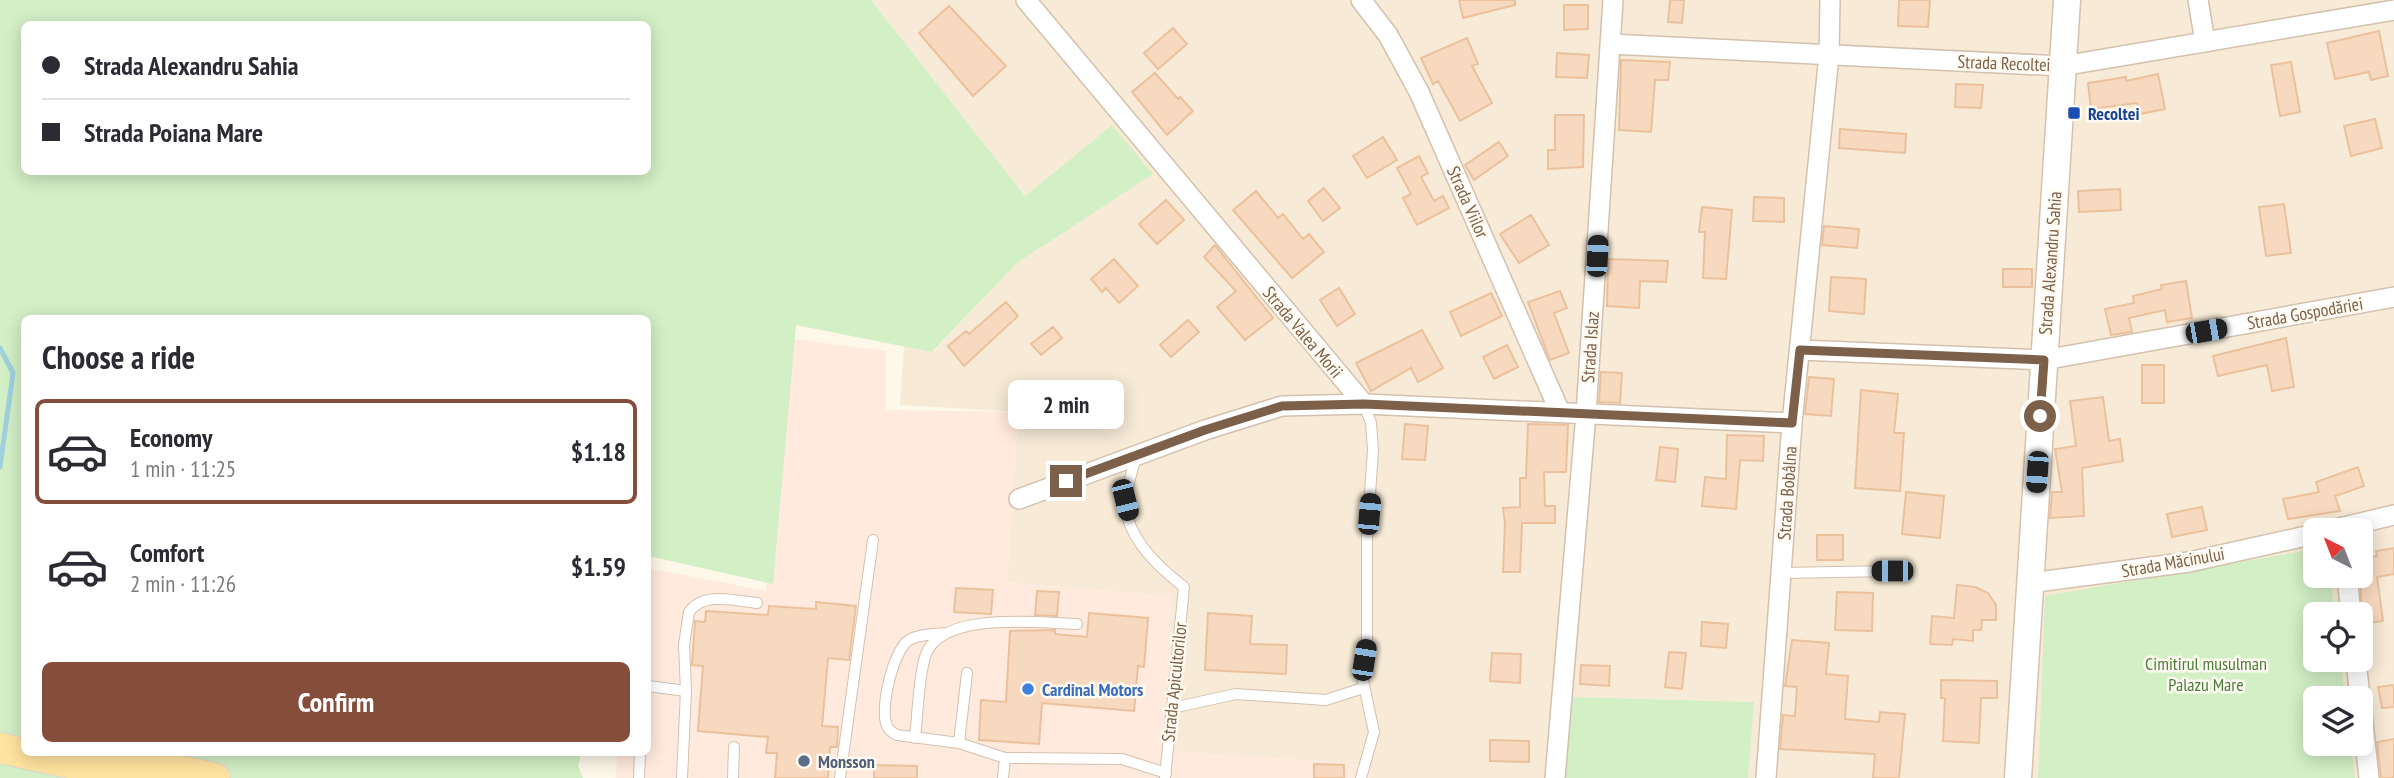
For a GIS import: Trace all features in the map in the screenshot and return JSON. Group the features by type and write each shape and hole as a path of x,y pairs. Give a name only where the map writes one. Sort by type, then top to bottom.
{"main road":[{"path":"0,732 21,736"},
{"path":"0,748 21,753"},
{"path":"37,756 138,778"},
{"path":"114,756 215,778"}],"street":[{"name":"Strada Valea Morii","path":"1026,0 1364,404"},
{"name":"Strada Viilor","path":"1361,0 1388,35 1419,92 1560,412"},
{"name":"Strada Islaz","path":"1555,778 1586,414 1613,0"},
{"name":"Strada Bobâlna","path":"1766,778 1792,423 1829,55 1830,0"},
{"name":"Strada Alexandru Sahia","path":"2018,778 2067,0"},
{"path":"2198,0 2205,42"},
{"name":"Strada Recoltei","path":"1610,44 2063,65 2394,10"},
{"name":"Strada Gospodăriei","path":"1800,350 2044,360 2394,296"},
{"path":"1019,499 1136,455 1282,406 1364,404 1792,423"},
{"path":"2373,520 2394,515"},
{"name":"Strada Măcinului","path":"2030,583 2189,562 2303,537"},
{"path":"2367,756 2369,778"}],"lane":[{"name":"Strada Valea Morii","path":"1362,778 1374,732 1362,676 1368,603 1367,538 1373,450 1371,423 1364,404"},
{"name":"Strada Apicultorilor","path":"1136,455 1125,500 1134,534 1161,570 1184,587 1166,776"},
{"path":"840,778 873,540"},
{"path":"1781,573 1892,571"},
{"path":"682,778 686,691 685,623 693,606 711,599 757,603"},
{"path":"1077,624 997,621 909,640 898,651 892,665 885,718 888,729 897,735 960,743 1005,758 1122,759 1166,776"},
{"path":"915,738 925,655 934,642 947,632"},
{"path":"960,743 967,673"},
{"path":"651,686 686,691"},
{"path":"1172,708 1236,694 1326,700 1363,688"},
{"path":"733,778 734,747"},
{"path":"639,778 640,756"},
{"path":"1003,778 1005,758"}],"shaded area":[{"path":"871,0 2394,0 2394,778 1748,778 1753,702 1573,697 1563,778 1371,778 1370,765 1168,751 1171,596 1007,583 1018,412 900,405 904,346 933,352 1017,263 1152,174 1112,125 1025,196"},
{"path":"785,338 886,351 886,410 1018,412 1007,583 1171,596 1168,751 1371,765 1371,778 616,778 617,756 651,756 651,569 766,591"}],"green space":[{"path":"0,0 871,0 1025,196 1112,125 1153,174 1017,263 932,352 796,325 773,584 651,557 651,315 21,315 21,756 581,756 578,766 583,778 0,778"},
{"name":"Cimitirul musulman Palazu Mare","path":"2303,551 2303,588 2332,588 2333,602 2303,602 2303,672 2342,672 2343,686 2303,686 2303,756 2352,756 2355,778 2038,778 2045,596"},
{"path":"1573,697 1754,702 1748,778 1563,778"}],"building":[{"path":"1459,0 1515,0 1515,5 1463,18"},
{"path":"1670,0 1684,0 1682,23 1668,22"},
{"path":"1899,0 1930,0 1928,27 1898,26"},
{"path":"1564,5 1588,5 1588,29 1564,30"},
{"path":"949,6 1006,66 973,96 919,33"},
{"path":"1173,28 1187,44 1158,69 1144,53"},
{"path":"2379,31 2388,76 2371,80 2369,72 2335,79 2327,43"},
{"path":"1467,38 1478,64 1472,66 1492,103 1460,121 1438,81 1433,84 1421,58"},
{"path":"1557,53 1589,55 1587,78 1556,77"},
{"path":"1621,60 1670,62 1668,80 1655,80 1651,132 1619,130"},
{"path":"2291,62 2300,112 2280,116 2271,65"},
{"path":"1155,73 1178,99 1180,97 1193,111 1167,135 1132,92"},
{"path":"2158,74 2165,109 2140,114 2137,103 2091,109 2088,83 2126,77 2126,81"},
{"path":"1956,84 1983,85 1981,108 1955,107"},
{"path":"1555,115 1584,115 1583,167 1548,169 1548,150 1555,150"},
{"path":"2375,119 2382,148 2351,156 2344,126"},
{"path":"1840,129 1906,134 1905,153 1839,148"},
{"path":"1383,137 1397,160 1367,178 1353,156"},
{"path":"1499,142 1508,156 1474,180 1465,165"},
{"path":"1419,156 1428,173 1421,177 1434,201 1443,196 1449,208 1417,225 1403,198 1411,194 1397,168"},
{"path":"1324,188 1340,208 1323,221 1308,201"},
{"path":"2120,189 2121,210 2079,212 2078,191"},
{"path":"1256,191 1278,218 1283,214 1303,239 1309,234 1324,252 1292,278 1233,210"},
{"path":"1754,197 1784,198 1784,222 1753,221"},
{"path":"1166,200 1184,220 1157,244 1139,224"},
{"path":"2284,204 2291,253 2266,256 2259,207"},
{"path":"1702,207 1732,210 1726,279 1703,278 1705,232 1699,232"},
{"path":"1531,215 1549,245 1519,263 1500,234"},
{"path":"1824,226 1859,229 1857,248 1822,245"},
{"path":"1215,245 1273,318 1245,340 1217,307 1236,291 1204,257"},
{"path":"1114,259 1138,286 1119,303 1106,288 1102,292 1091,279"},
{"path":"1608,259 1668,261 1666,282 1640,281 1639,308 1607,306"},
{"path":"2003,269 2032,269 2032,287 2003,287"},
{"path":"1831,277 1866,279 1864,314 1829,311"},
{"path":"2186,281 2192,318 2167,322 2165,310 2129,318 2132,332 2111,335 2105,309 2134,303 2133,296 2162,289 2161,285"},
{"path":"1339,288 1355,314 1337,326 1320,300"},
{"path":"1560,291 1567,308 1554,313 1569,353 1550,360 1528,302"},
{"path":"1491,293 1502,316 1461,336 1450,312"},
{"path":"1006,302 1018,316 964,366 948,346 966,331 969,334"},
{"path":"1188,320 1199,332 1171,357 1160,345"},
{"path":"1053,327 1062,338 1041,355 1031,344"},
{"path":"1422,330 1443,368 1418,382 1411,368 1371,391 1356,363"},
{"path":"2286,338 2294,387 2272,391 2267,365 2218,376 2213,356"},
{"path":"1507,345 1518,367 1494,379 1483,357"},
{"path":"2142,365 2164,365 2164,403 2142,403"},
{"path":"1601,372 1622,373 1620,403 1599,402"},
{"path":"1809,377 1834,379 1831,416 1805,414"},
{"path":"1861,390 1898,394 1894,433 1904,433 1900,491 1855,488"},
{"path":"2103,397 2109,441 2120,439 2123,461 2082,468 2084,516 2050,518 2052,492 2062,492 2055,449 2076,446 2070,401"},
{"path":"1405,424 1428,426 1425,460 1402,459"},
{"path":"1528,424 1568,425 1566,472 1544,472 1545,506 1555,506 1555,523 1522,523 1520,572 1503,572 1503,508 1520,507 1520,478 1526,478"},
{"path":"1727,435 1764,436 1763,461 1740,460 1736,509 1702,506 1705,477 1726,479"},
{"path":"1660,447 1678,449 1675,482 1656,480"},
{"path":"2358,467 2364,486 2335,496 2340,511 2288,519 2283,499 2319,492 2316,482"},
{"path":"1906,492 1944,496 1940,538 1902,534"},
{"path":"2202,507 2207,530 2172,537 2167,514"},
{"path":"1817,535 1843,535 1843,560 1817,560"},
{"path":"2394,548 2394,574 2377,577 2383,621 2373,622 2373,602 2361,602 2361,588 2373,588 2373,556 2377,556 2376,551"},
{"path":"1957,585 1975,587 1988,593 1996,605 1996,620 1982,620 1981,630 1973,630 1973,641 1953,639 1952,645 1930,644 1932,616 1954,618"},
{"path":"956,588 993,590 991,614 954,612"},
{"path":"1037,591 1059,592 1057,616 1035,615"},
{"path":"1837,592 1873,593 1872,631 1835,630"},
{"path":"816,602 856,606 849,660 828,658 822,726 838,727 837,747 830,747 828,778 775,778 777,753 766,753 768,737 698,731 703,666 692,665 695,621 705,622 706,611 768,615 769,606 816,609"},
{"path":"1089,613 1148,618 1144,667 1138,666 1134,711 1042,703 1039,744 979,740 981,700 1006,702 1010,631 1055,630 1055,634 1087,637"},
{"path":"1208,613 1252,616 1250,644 1287,645 1286,674 1205,670"},
{"path":"1702,622 1728,624 1726,648 1701,646"},
{"path":"1792,640 1829,643 1826,674 1848,676 1845,719 1879,722 1880,712 1905,714 1899,778 1873,778 1875,754 1780,749 1783,715 1795,716 1797,687 1785,686"},
{"path":"1669,652 1686,653 1682,689 1665,687"},
{"path":"1492,653 1521,654 1520,683 1490,681"},
{"path":"1581,665 1610,666 1609,686 1580,684"},
{"path":"1941,680 1997,681 1997,698 1981,698 1979,743 1943,741 1945,698 1941,698"},
{"path":"2394,685 2394,707 2382,708 2378,687"},
{"path":"2394,739 2394,778 2381,778 2377,742"},
{"path":"1490,740 1529,741 1529,762 1490,761"},
{"path":"1314,764 1344,765 1344,778 1314,778"},
{"path":"874,765 917,766 917,778 874,778"}],"waterway":[{"path":"0,348 13,373 0,467"}],"place":[{"name":"Recoltei","path":"2074,113"},
{"name":"Cardinal Motors","path":"1028,689"},
{"name":"Monsson","path":"804,761"}],"route":[{"path":"1066,481 1205,430 1282,406 1364,404 1792,423 1800,350 2044,360 2040,416"}]}
